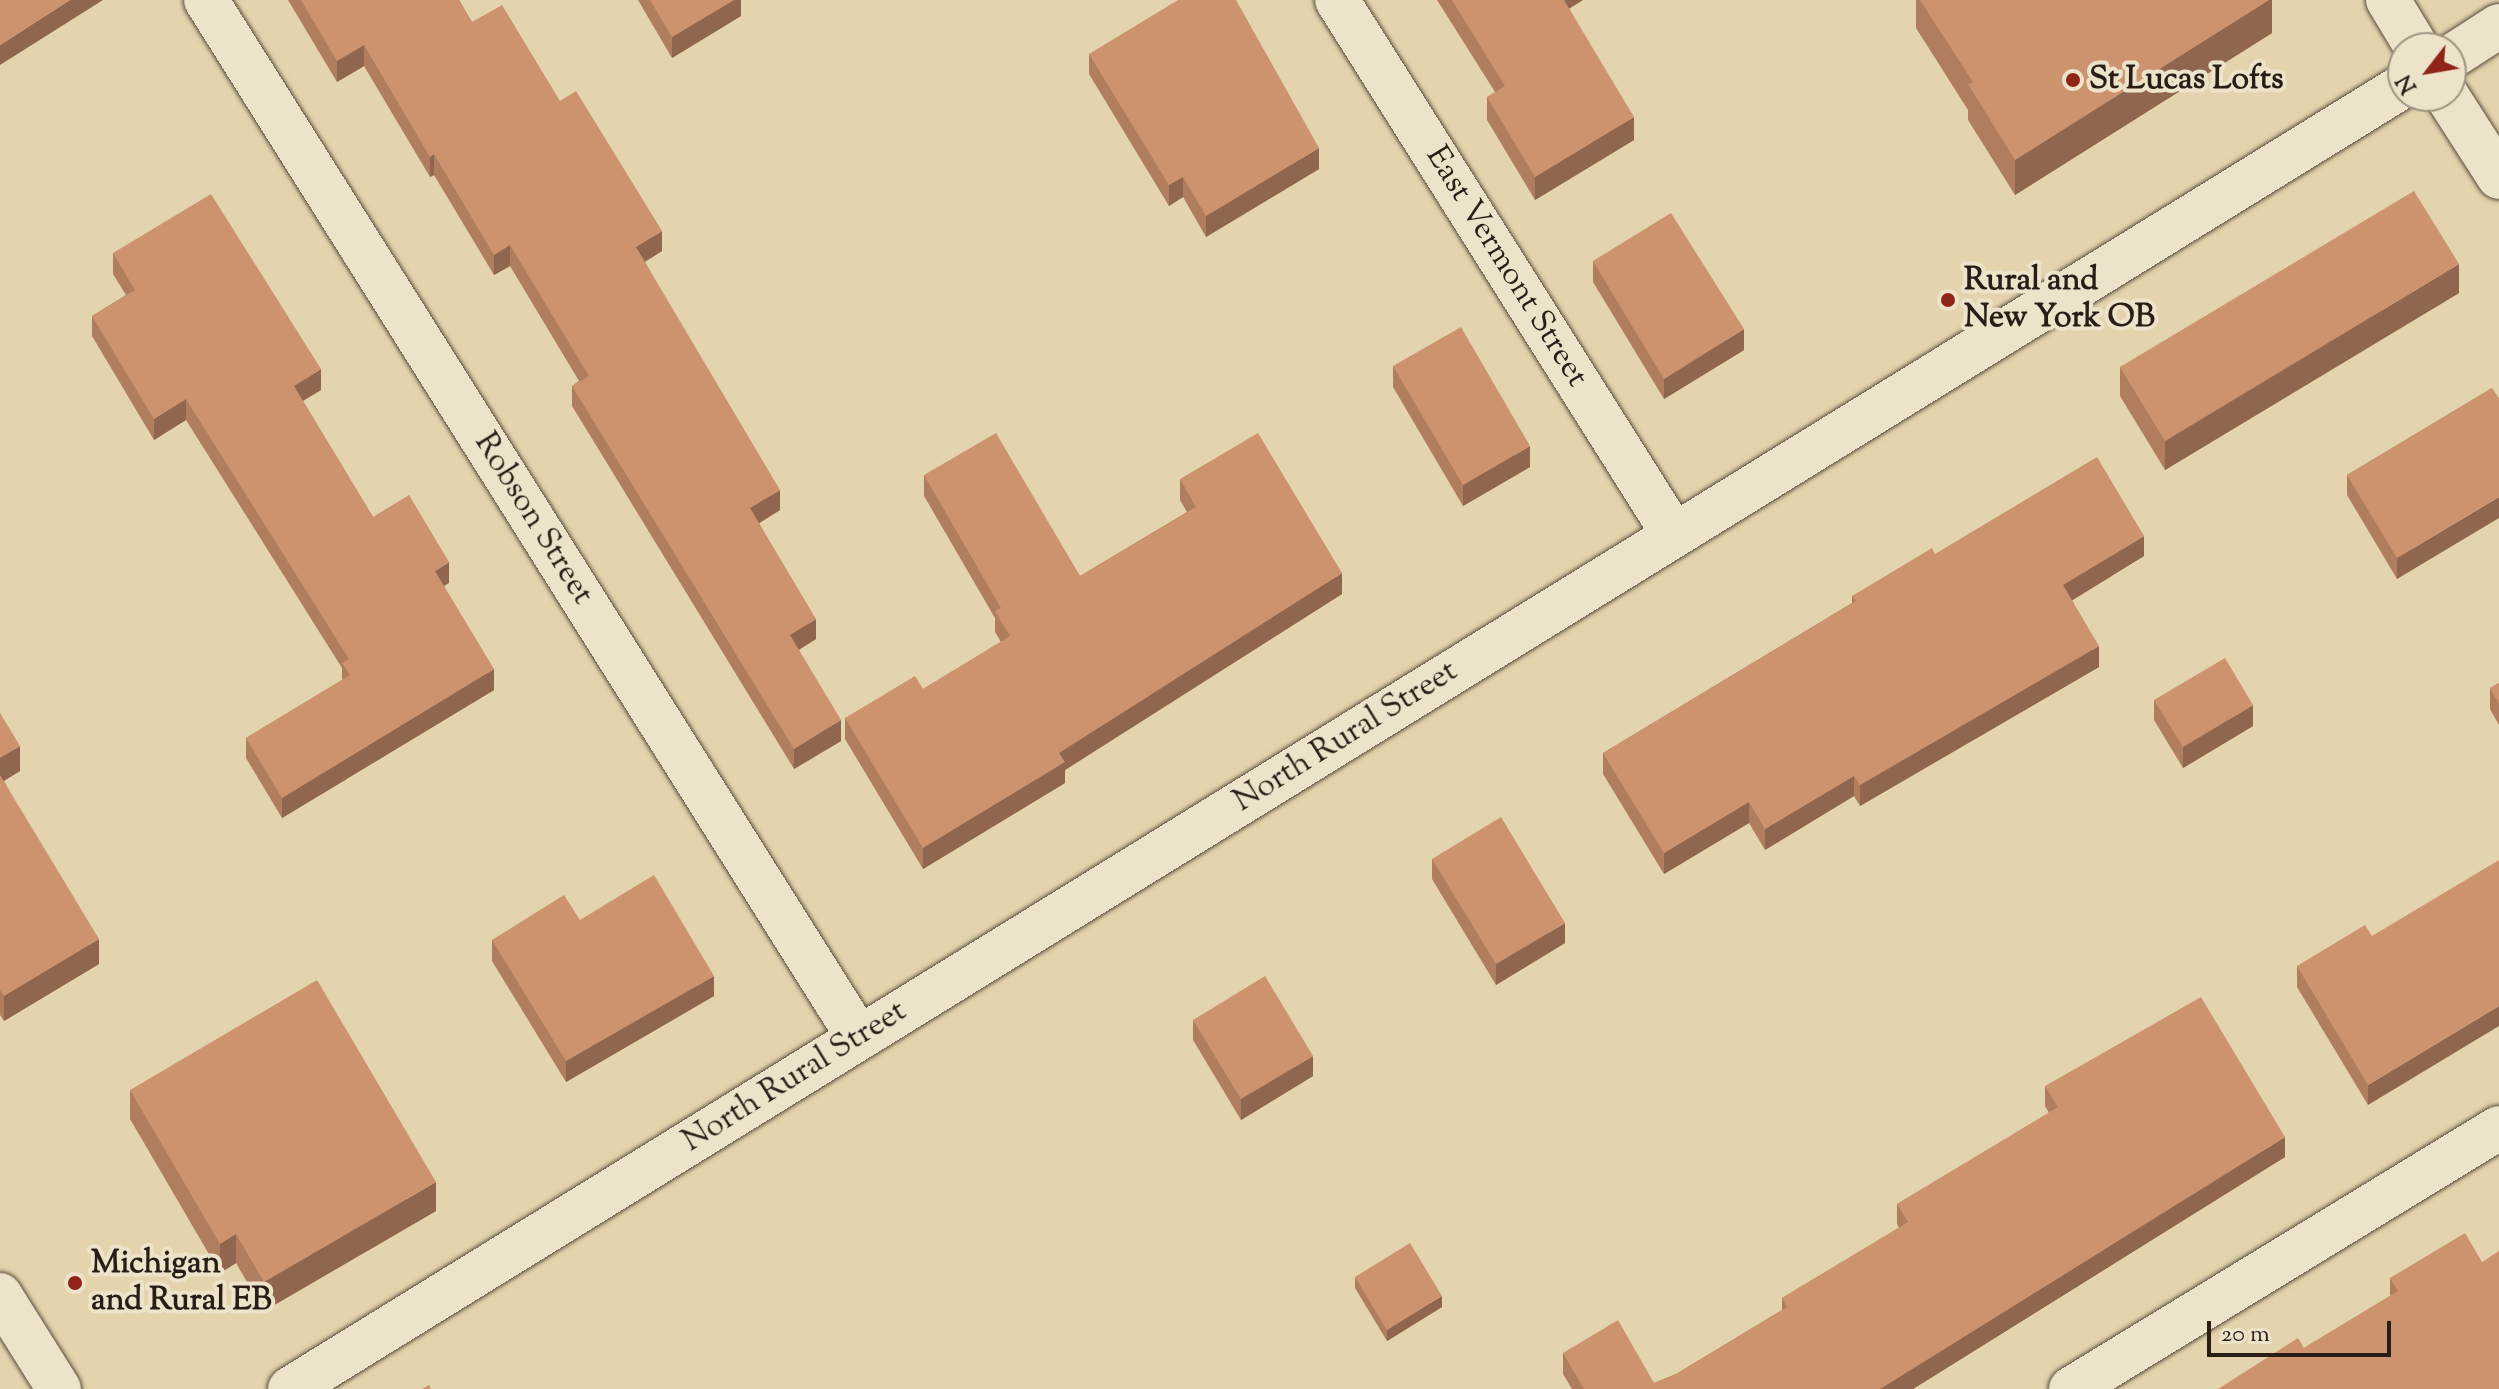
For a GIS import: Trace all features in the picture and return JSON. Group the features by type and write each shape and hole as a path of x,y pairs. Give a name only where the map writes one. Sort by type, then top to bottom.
{"main road":[{"name":"Robson Street","path":"206,0 859,1038"},
{"name":"East Vermont Street","path":"1337,0 1674,535"},
{"path":"2388,0 2407,32"},
{"path":"2467,47 2499,26"},
{"name":"North Rural Street","path":"290,1389 2387,96"},
{"path":"2457,112 2499,177"},
{"path":"2071,1389 2499,1128"},
{"path":"0,1295 59,1389"}],"building":[{"path":"0,0 70,0 0,45"},
{"path":"301,0 459,0 472,22 502,5 560,101 576,91 662,231 636,247 780,490 750,508 816,619 790,635 841,720 794,749 572,386 589,376 510,245 494,255 434,154 430,157 364,45 337,61"},
{"path":"650,0 734,0 672,37"},
{"path":"1178,0 1236,0 1319,148 1206,216 1183,177 1169,185 1089,54"},
{"path":"1452,0 1564,0 1634,117 1535,177 1487,97 1505,86"},
{"name":"St Lucas Lofts","path":"1920,0 2269,0 2015,160 1968,84 1973,82"},
{"path":"2414,191 2459,264 2165,441 2120,367"},
{"path":"211,194 321,369 294,386 373,517 409,495 449,562 435,571 494,669 282,798 246,738 350,675 342,663 349,659 186,399 154,419 92,316 135,290 113,253"},
{"path":"1671,213 1744,329 1664,379 1593,261"},
{"path":"1461,327 1530,446 1463,485 1393,366"},
{"path":"2492,388 2499,398 2499,497 2397,558 2347,475"},
{"path":"996,433 1080,576 1196,507 1180,479 1258,433 1342,573 1059,753 1065,762 923,848 845,718 915,676 923,689 1010,636 995,611 1001,608 924,475"},
{"path":"2097,457 2144,536 2063,585 2099,646 1860,785 1854,776 1765,829 1749,802 1664,853 1603,753 1856,601 1852,596 1932,548 1935,554"},
{"path":"2225,658 2253,705 2183,747 2154,700"},
{"path":"2499,683 2499,704 2490,688"},
{"path":"0,713 20,746 0,758"},
{"path":"0,775 99,939 4,996 0,990"},
{"path":"1501,817 1565,923 1496,964 1432,859"},
{"path":"2499,860 2499,1006 2368,1085 2297,966 2365,925 2372,936"},
{"path":"654,875 714,976 566,1061 492,940 564,895 580,920"},
{"path":"1265,976 1313,1056 1241,1099 1193,1020"},
{"path":"317,980 436,1182 264,1282 236,1234 220,1244 130,1090"},
{"path":"2201,997 2285,1137 1880,1389 1584,1389 1563,1353 1618,1320 1654,1383 1676,1374 1787,1307 1782,1298 1908,1222 1897,1204 2058,1107 2045,1086"},
{"path":"2465,1233 2482,1262 2499,1251 2499,1389 2218,1389 2298,1338 2304,1348 2398,1291 2390,1278"},
{"path":"1410,1243 1442,1296 1387,1330 1355,1277"}],"place":[{"name":"St Lucas Lofts","path":"2073,80"},
{"name":"Rural and New York OB","path":"1948,300"},
{"name":"Michigan and Rural EB","path":"75,1283"}]}
